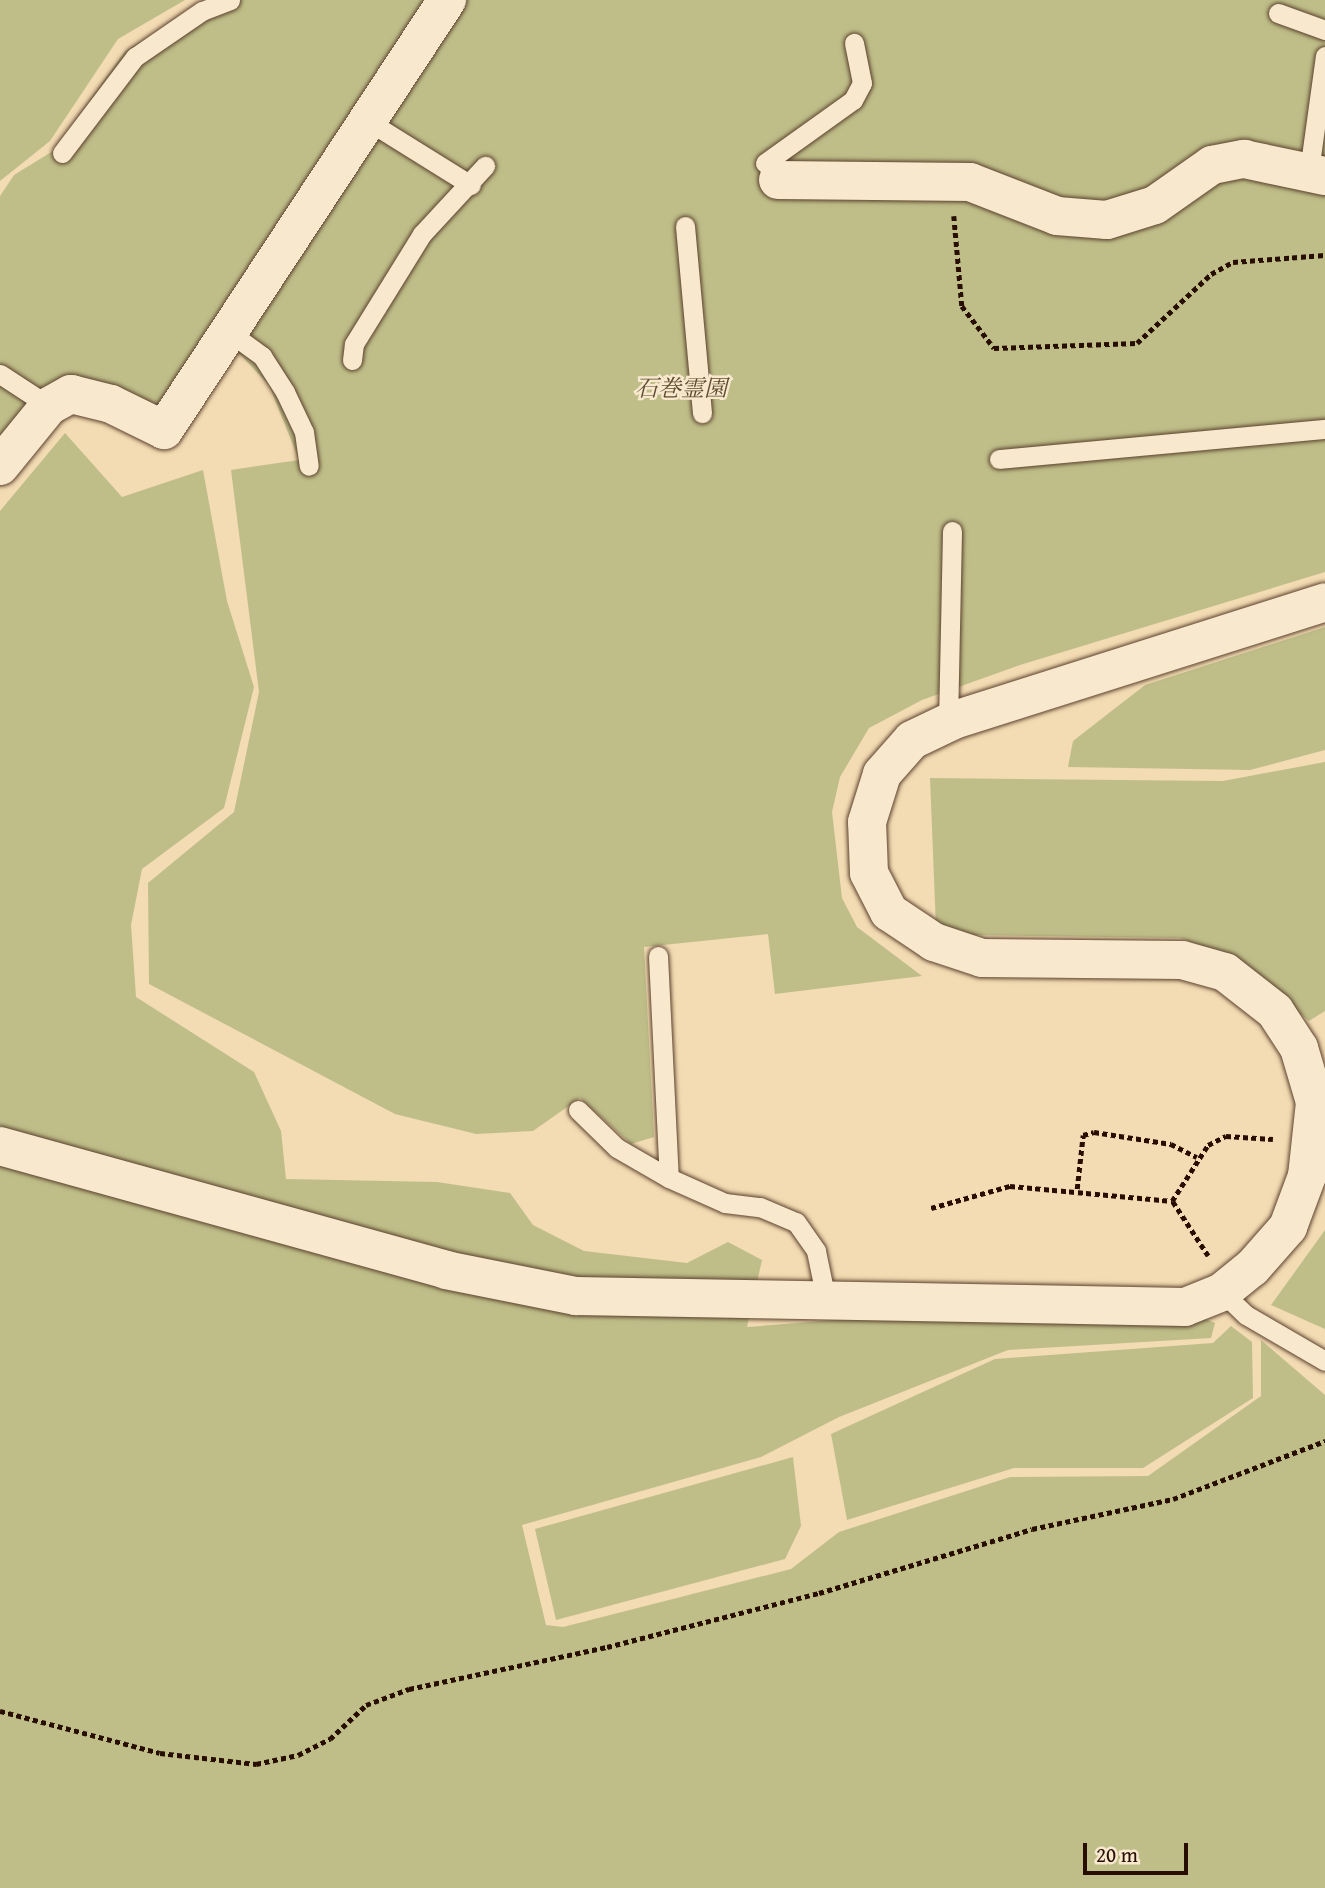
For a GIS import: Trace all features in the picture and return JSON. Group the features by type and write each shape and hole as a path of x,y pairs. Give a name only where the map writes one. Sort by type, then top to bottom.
{"street":[{"path":"0,466 49,406 71,394 94,398 164,430 445,1"},
{"path":"772,172 951,184 970,182 1057,216 1107,220 1155,205 1212,164 1244,159 1317,174"},
{"path":"0,1146 248,1219 563,1293 827,1304 1185,1307 1288,1227 1307,1176 1315,1102 1299,1048 1275,1011 1225,972 1182,960 982,958 934,942 889,912 869,873 867,822 882,774 912,740 948,723 1325,602"}],"lane":[{"path":"62,153 135,57 202,11 230,0"},
{"path":"1278,13 1325,30"},
{"path":"772,172 853,100 862,83 854,43"},
{"path":"1317,174 1325,56"},
{"path":"368,121 471,185"},
{"path":"352,360 354,344 422,234 471,185 485,166"},
{"path":"685,226 702,413"},
{"path":"229,332 262,356 285,392 304,432 309,466"},
{"path":"0,374 49,406"},
{"path":"999,460 1325,429"},
{"path":"948,723 952,531"},
{"path":"657,956 669,1178"},
{"path":"578,1110 617,1148 669,1178 725,1203 760,1207 796,1222 816,1251 827,1304"},
{"path":"1219,1280 1245,1315 1325,1361"}],"path":[{"path":"951,184 962,306 994,348 1137,343 1212,274 1233,262 1325,254"},
{"path":"1077,1189 1083,1135 1094,1132 1171,1144 1197,1157"},
{"path":"1172,1201 1197,1157 1226,1136 1288,1141"},
{"path":"931,1208 1010,1186 1077,1189 1172,1201"},
{"path":"1172,1201 1219,1280"},
{"path":"0,1711 160,1753 256,1764 298,1755 330,1738 366,1705 410,1689 607,1647 819,1593 1032,1529 1173,1499 1325,1441"}],"green space":[{"path":"0,0 185,0 118,39 50,141 0,181"},
{"name":"石巻霊園","path":"211,0 1325,0 1325,572 1020,665 922,700 869,728 840,777 832,812 842,898 857,927 922,976 775,994 768,934 644,947 654,1137 631,1144 580,1098 533,1131 476,1134 395,1114 149,984 148,883 234,812 259,692 231,470 299,460 269,385 232,346 168,446 92,411 62,411 0,486 0,196 14,175 53,151 125,51"},
{"path":"65,433 122,497 203,470 227,601 254,687 224,808 142,869 131,925 136,997 254,1072 281,1131 286,1179 437,1182 510,1193 533,1225 584,1251 687,1263 728,1242 762,1260 747,1327 847,1319 1201,1317 1215,1323 1211,1338 1008,1350 839,1417 761,1457 522,1525 546,1625 563,1627 791,1569 839,1532 1010,1477 1148,1476 1261,1396 1261,1340 1325,1395 1325,1888 0,1888 0,511"},
{"path":"1325,627 1325,750 1250,770 1068,767 1073,741 1145,685"},
{"path":"1325,762 1325,1011 1309,1021 1232,956 1180,938 966,935 936,928 930,778 1223,781"},
{"path":"1325,1230 1325,1329 1271,1305"},
{"path":"1231,1326 1252,1342 1253,1398 1143,1468 1014,1468 847,1520 831,1434 995,1359 1213,1343"},
{"path":"793,1457 801,1526 785,1559 556,1620 535,1529"}]}
